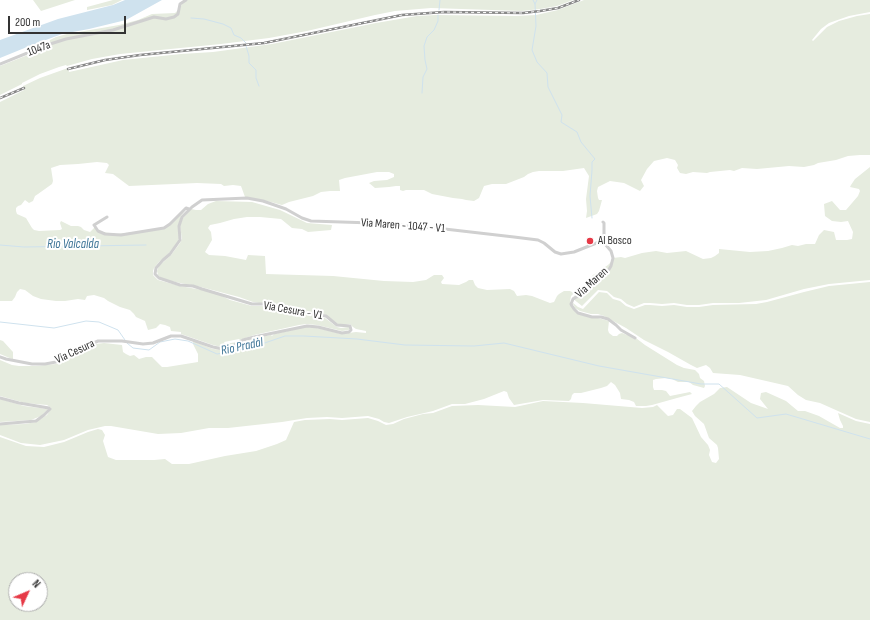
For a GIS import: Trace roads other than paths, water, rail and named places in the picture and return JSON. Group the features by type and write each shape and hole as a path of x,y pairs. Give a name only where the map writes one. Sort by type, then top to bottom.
{"street":[{"name":"1047a","path":"0,64 66,39 113,30 154,17 166,19 174,17 178,14 180,4 186,0"},
{"name":"Via Maren - 1047 - V1","path":"189,209 202,200 247,198 263,201 286,209 311,221 372,223 436,228 538,240 555,252 561,254 574,252 602,242"},
{"path":"107,217 94,225 98,231 105,234 121,235 164,228 186,208 189,209"},
{"name":"Via Cesura - V1","path":"131,343 153,343 171,336 181,336 213,347 227,349 243,340 307,326 342,333 349,332 351,330 350,326 337,325 326,316 282,308 269,304 252,304 208,290 193,286 180,285 159,278 155,274 156,268 170,254 179,242 181,238 179,231 180,222 189,209"},
{"path":"602,222 604,224 604,239 602,242"},
{"name":"Via Maren","path":"602,242 611,251 611,266 608,271 573,299 571,304 578,313 608,319 621,330 635,338"},
{"name":"Via Cesura","path":"0,357 32,364 45,364 56,362 75,351 98,341 131,343"},
{"path":"0,398 50,409 36,421 0,424"}],"water":[{"path":"125,0 162,0 126,20 62,34 0,58 0,40 58,19 113,5"}],"waterway":[{"path":"439,10 440,0"},
{"path":"533,0 535,4"},
{"path":"537,0 535,4 536,26 532,50 537,62 547,73 548,87 562,115 561,122 577,132 581,142 595,159 592,162 590,196 592,218"},
{"path":"422,93 423,77 427,69 424,46 427,37 434,30 438,21 438,15"},
{"path":"191,18 204,19 223,24 231,28 234,35 241,38 246,43"},
{"path":"246,46 249,56 249,63 256,70 256,78 259,86"},
{"name":"Rio Valcalda","path":"0,245 24,247 146,245"},
{"name":"Rio Pradàl","path":"0,322 54,328 86,321 99,322 118,330 125,340"},
{"path":"127,343 133,348 149,350 160,342 175,339 188,341 217,354 253,347 285,336 357,339 405,345 474,346 504,343 599,366 701,384 719,384 757,418 786,414 870,439"}],"railway":[{"path":"68,69 105,60 140,55 264,43 402,15 444,12 523,13 558,8 579,0"},
{"path":"0,98 24,88"}],"place":[{"name":"Al Bosco","path":"590,241"}]}
